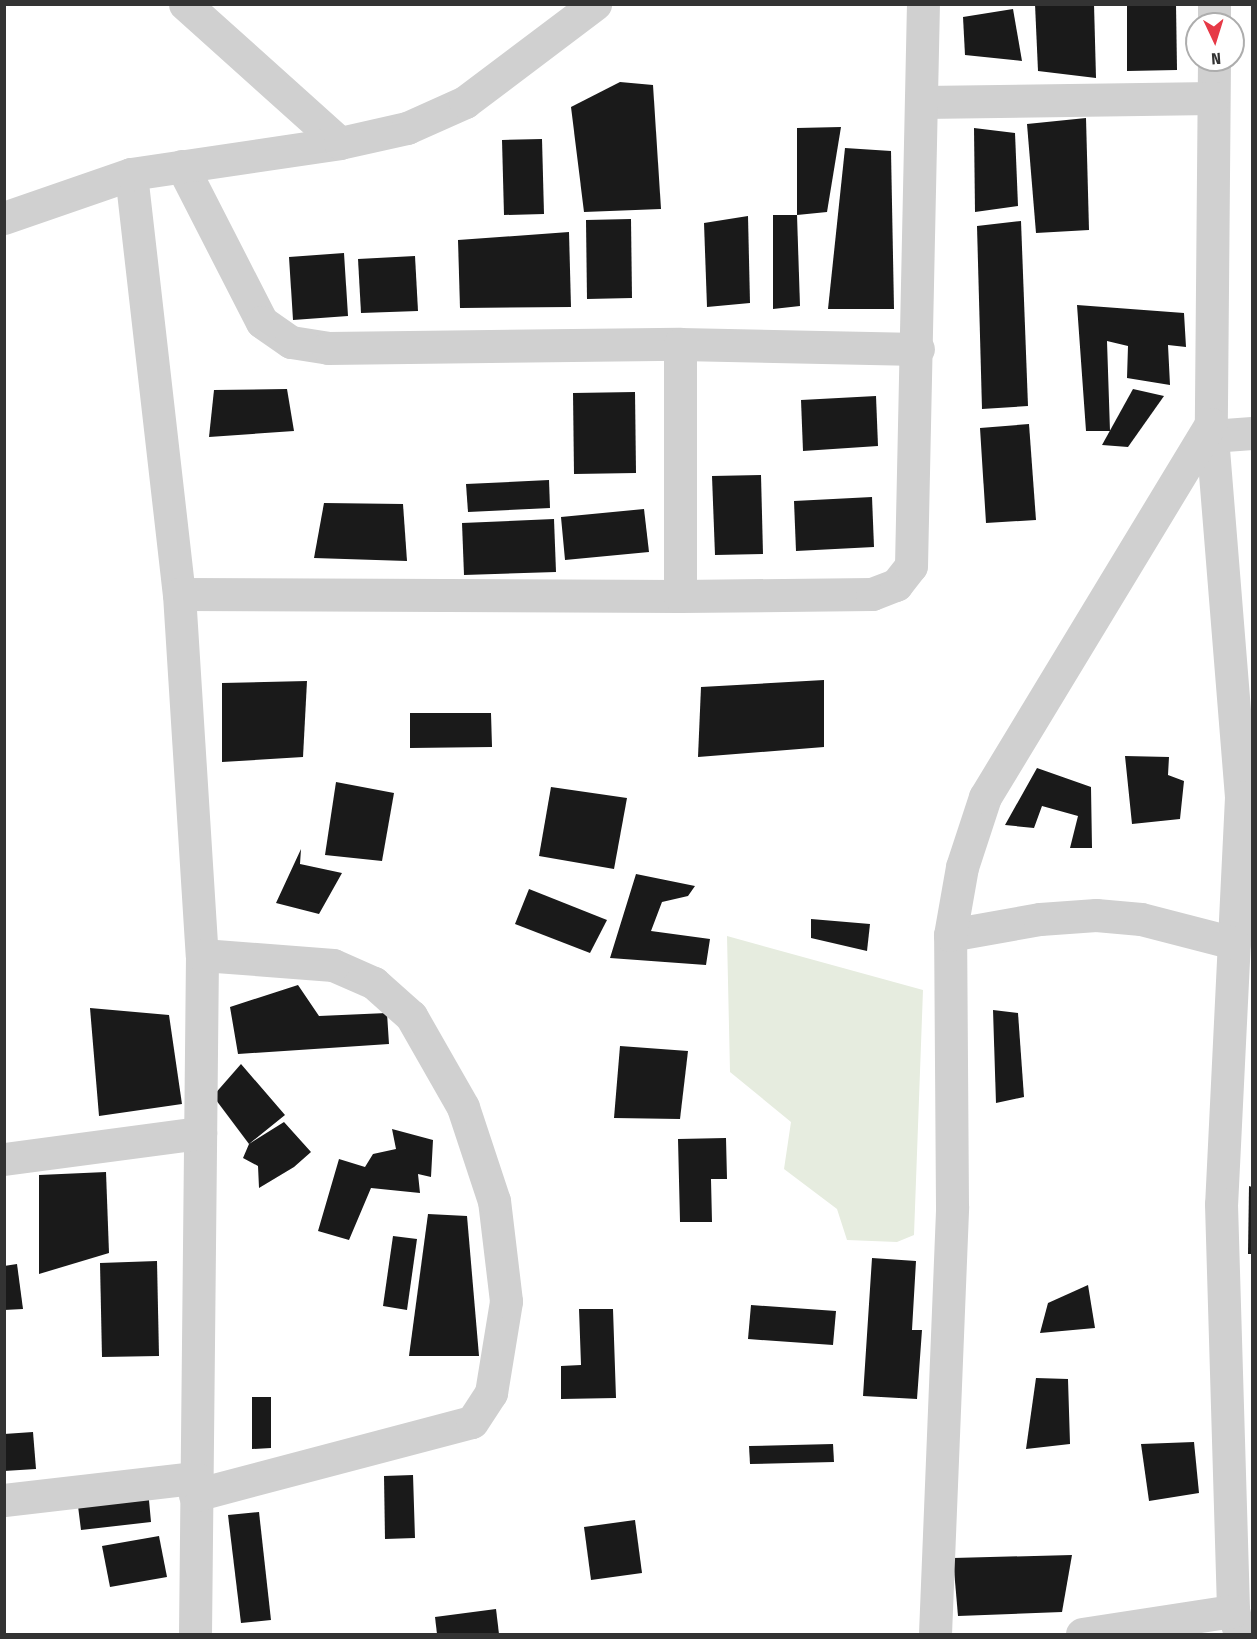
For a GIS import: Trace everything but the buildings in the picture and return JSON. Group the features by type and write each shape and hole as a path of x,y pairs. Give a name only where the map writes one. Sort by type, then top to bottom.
{"street":[{"path":"185,4 340,143"},
{"path":"4,218 131,174 340,143 407,128 465,102 595,4"},
{"path":"179,594 680,596 872,594 896,585 910,566 918,349 923,4"},
{"path":"1082,1635 1236,1623 1221,1204 1241,797 1211,430 1214,72"},
{"path":"923,102 1213,98"},
{"path":"182,166 262,322 291,342 328,348 680,344 918,349"},
{"path":"131,174 179,594 202,955 195,1635"},
{"path":"680,344 680,596"},
{"path":"1211,430 1252,433"},
{"path":"935,1635 952,1206 950,935 962,867 986,797 1211,430"},
{"path":"950,935 1040,920 1096,915 1141,919 1234,943"},
{"path":"4,1500 195,1487 472,1422 491,1393 506,1302 494,1201 463,1107 411,1016 374,983 333,965 202,955"},
{"path":"4,1159 200,1133"}],"shaded area":[{"path":"727,936 923,990 914,1235 897,1242 847,1240 837,1209 784,1169 791,1122 730,1072"}]}
